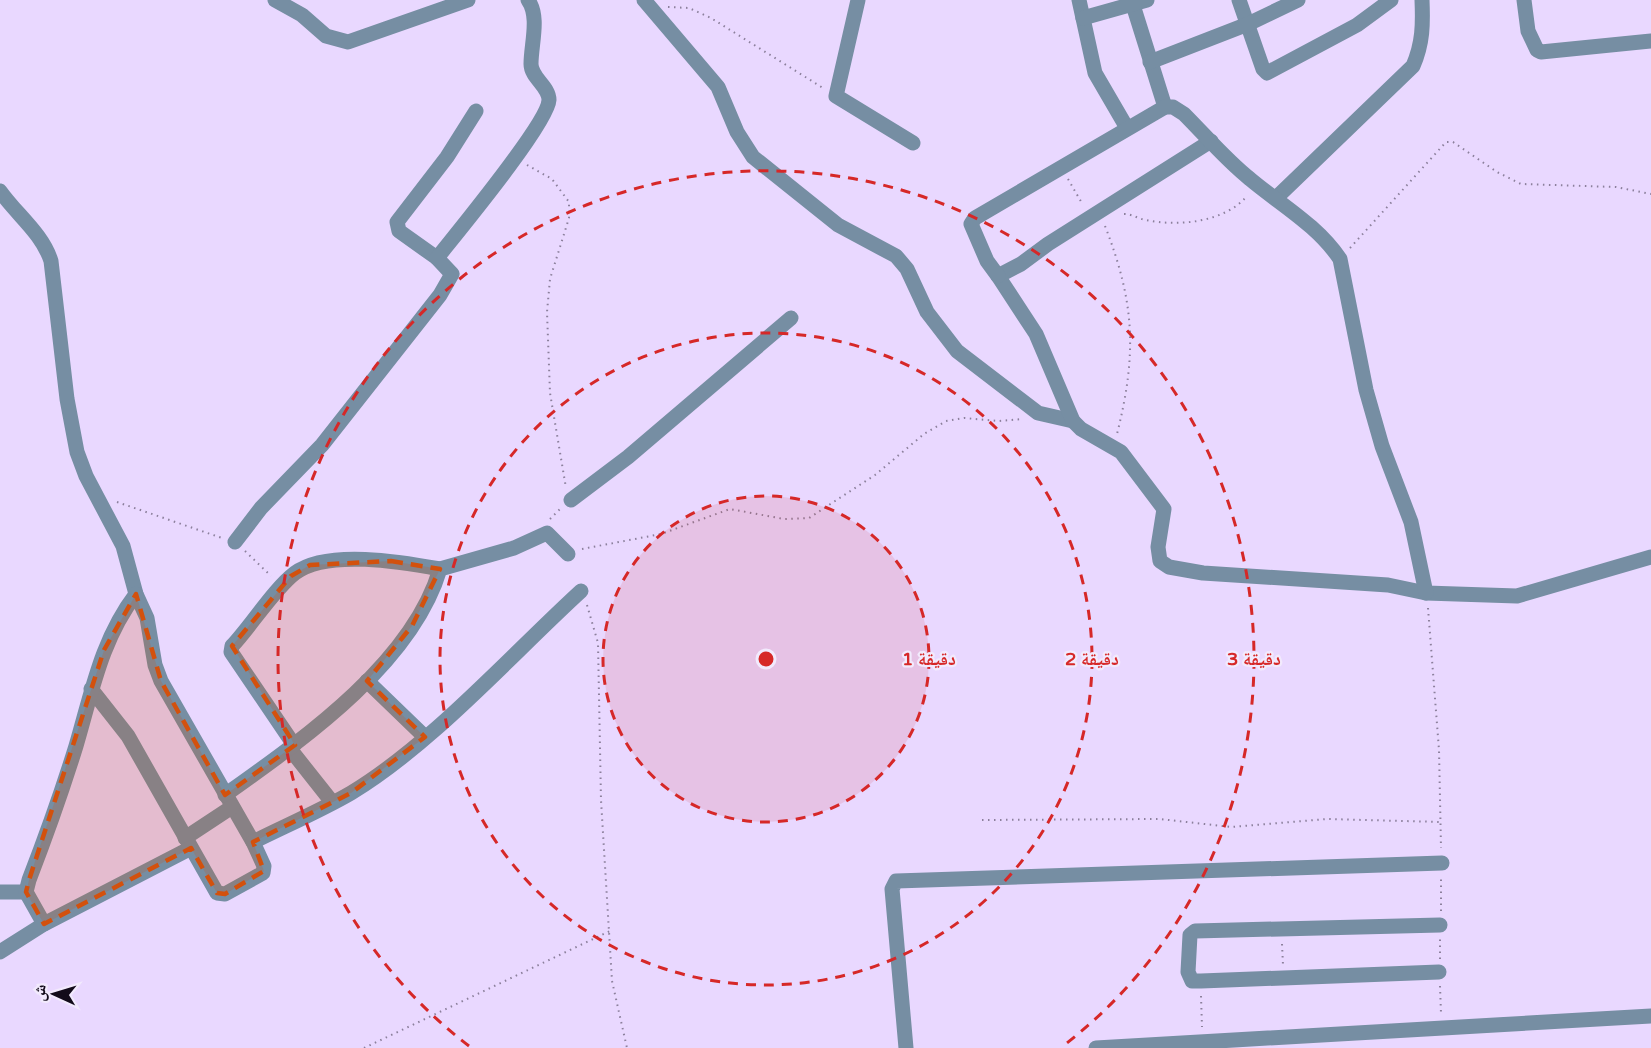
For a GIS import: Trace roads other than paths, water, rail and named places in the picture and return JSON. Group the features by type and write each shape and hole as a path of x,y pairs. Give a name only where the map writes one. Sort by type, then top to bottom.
{"street":[{"path":"275,0 302,15 326,36 342,42 468,0"},
{"path":"437,258 516,157 549,104 549,98 532,71 534,18 528,0"},
{"path":"858,0 836,96 913,143"},
{"path":"1079,0 1095,74 1127,128"},
{"path":"1239,0 1263,69 1267,73 1309,48 1357,25 1391,0"},
{"path":"1150,62 1248,24 1298,0"},
{"path":"1276,198 1413,66 1424,29 1422,0"},
{"path":"1524,0 1528,31 1537,50 1541,52 1651,41"},
{"path":"647,3 718,87 737,132 753,158 838,225 896,256 907,269 927,312 957,351 1038,413 1073,421"},
{"path":"1083,18 1140,3 1150,62 1165,107"},
{"path":"1426,593 1411,522 1382,446 1366,390 1340,259 1330,245 1276,198 1257,185 1184,114 1173,107 1165,107 1060,166 971,222 987,261 1036,334 1073,421 1081,429 1114,448 1134,466 1164,509 1158,556 1160,561 1169,567 1203,573 1388,585 1426,593 1517,596 1651,557"},
{"path":"235,542 261,508 322,445 446,286 452,274 437,258 399,231 397,222 447,157 476,111"},
{"path":"998,276 1102,219 1211,141"},
{"path":"0,191 34,230 47,249 51,261 67,399 77,452 86,476 123,546 136,594 147,618 155,665 161,681 253,842 264,866 263,873 220,895 217,893 123,728 91,689"},
{"path":"571,500 628,457 791,318"},
{"path":"332,802 292,747 231,650 297,571 310,565 335,561 391,561 440,569 514,548 548,533 568,554"},
{"path":"0,952 44,924 188,843 229,801 387,661 412,626 432,591 440,569"},
{"path":"253,842 366,782 425,737 581,591"},
{"path":"44,924 26,892 76,745 91,689 114,627 136,594"},
{"path":"367,681 425,737"},
{"path":"906,1048 892,889 896,881 1442,862"},
{"path":"1,893 26,892"},
{"path":"1439,972 1200,981 1192,981 1188,972 1191,933 1440,925"},
{"path":"1096,1048 1651,1016"}]}
